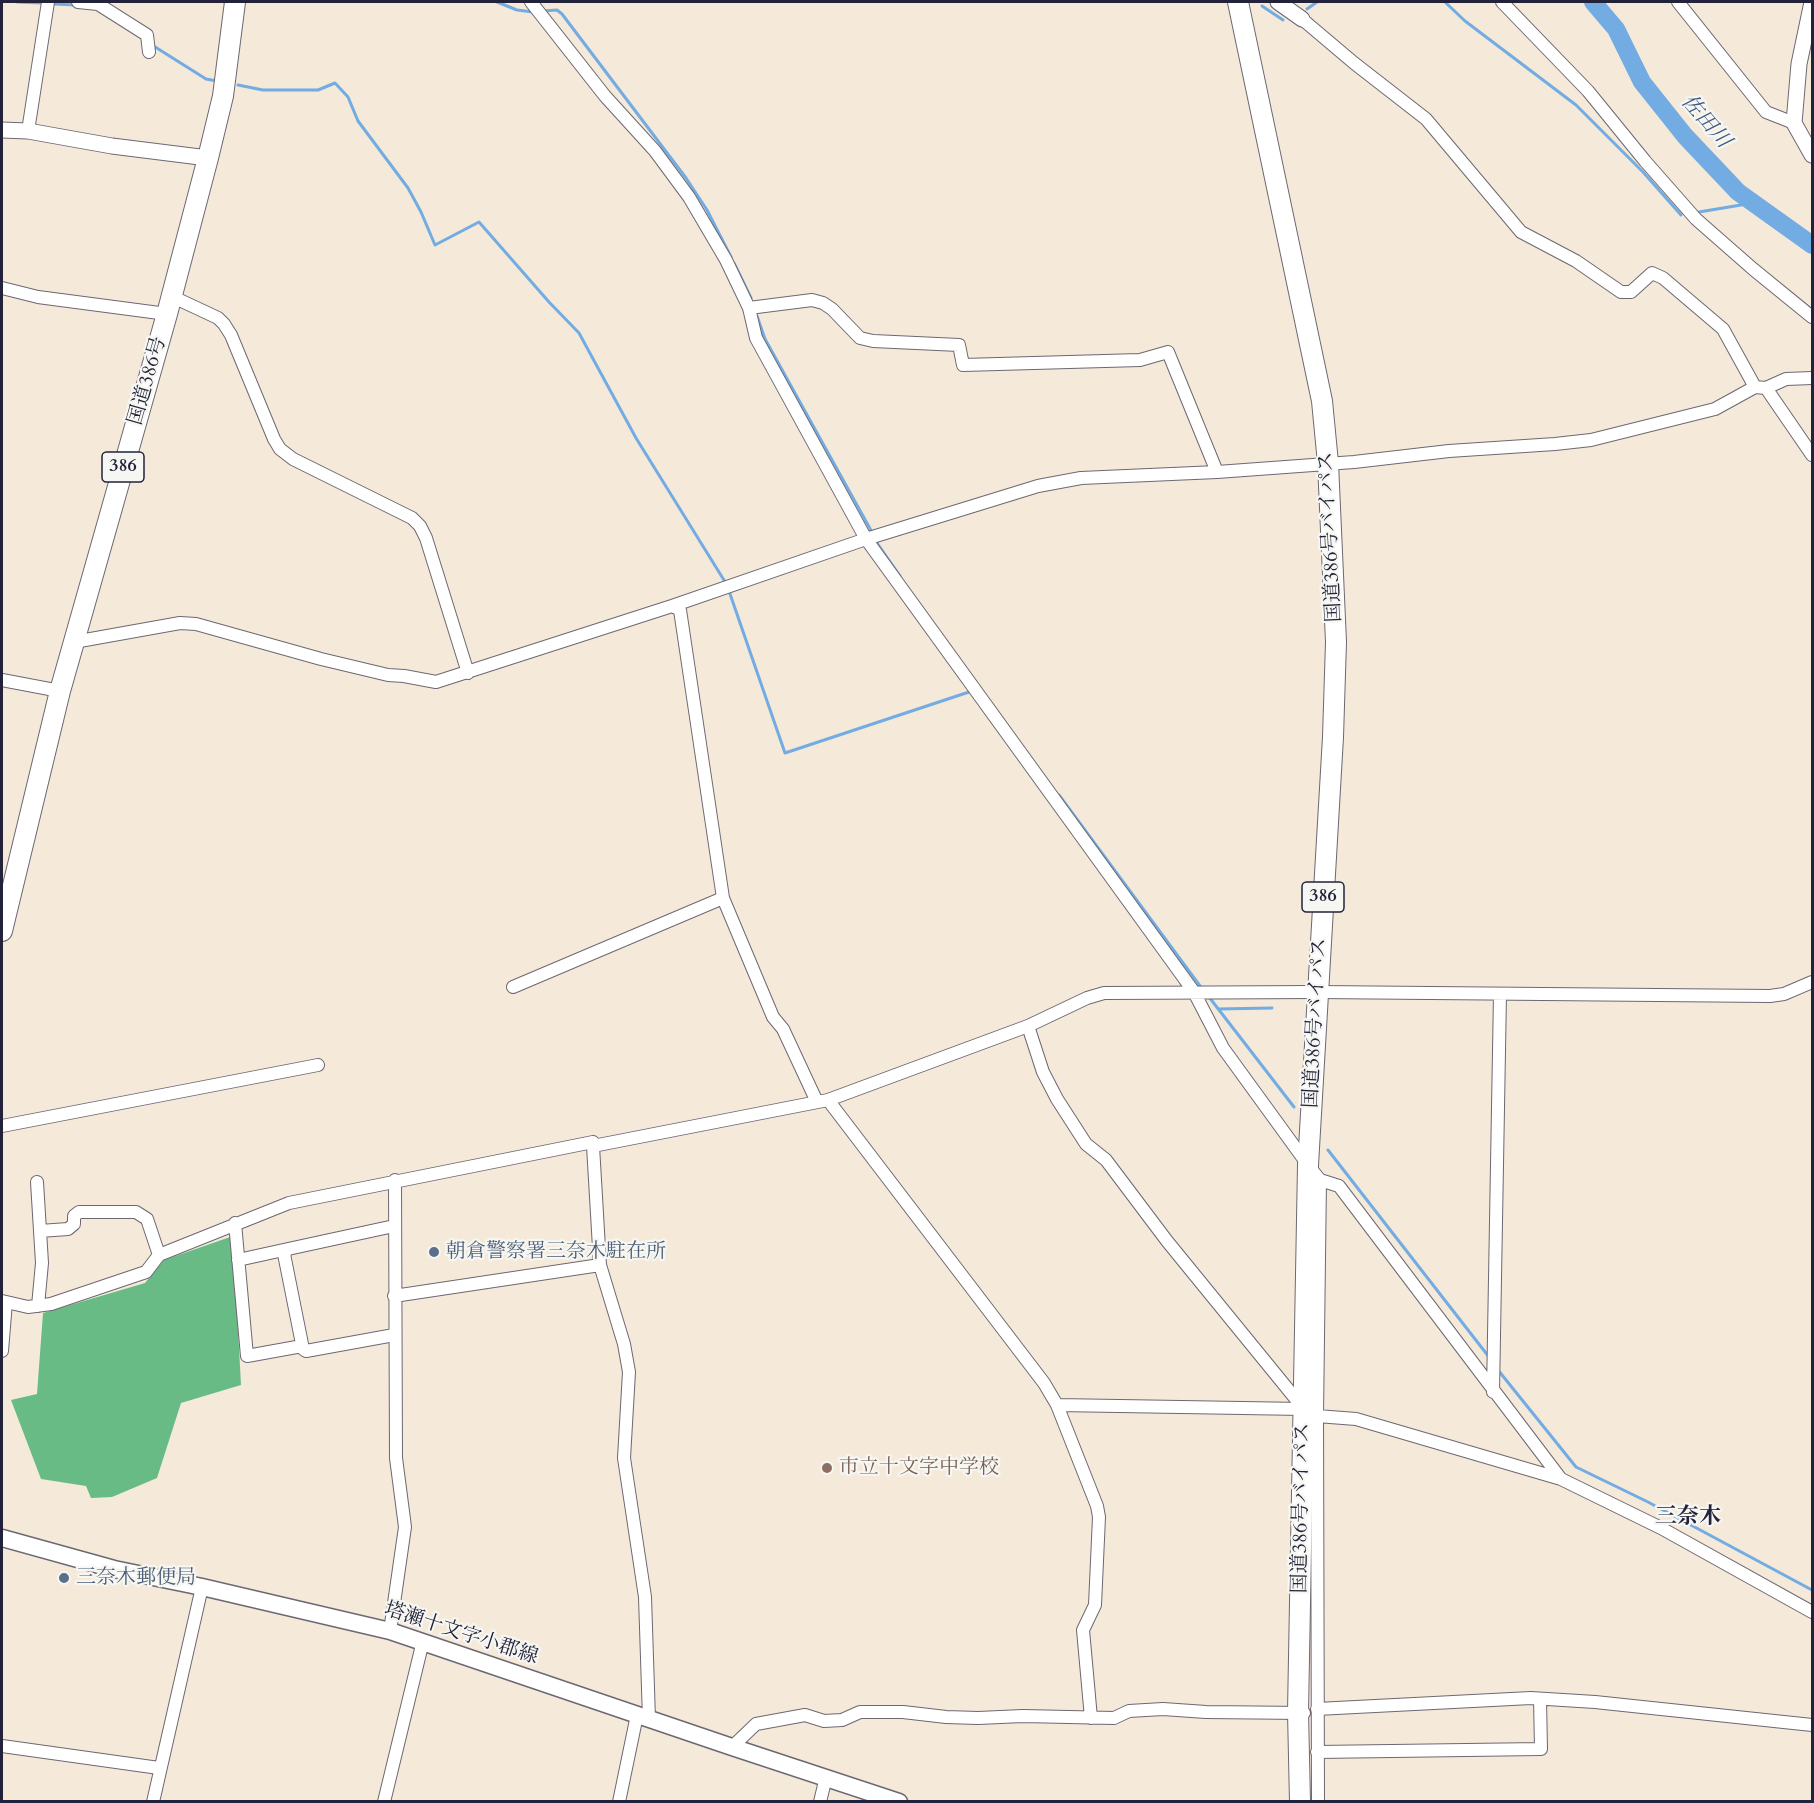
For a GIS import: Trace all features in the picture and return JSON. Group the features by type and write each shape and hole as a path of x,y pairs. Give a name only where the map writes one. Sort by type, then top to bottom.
{"highway":[{"name":"国道386号","path":"2,931 4,910 60,691 169,305 224,96 235,2"},
{"name":"国道386号バイパス","path":"1238,2 1322,401 1328,463 1336,642 1333,737 1308,1165 1311,1711 1300,1802"}],"main road":[{"name":"塔瀬十文字小郡線","path":"2,1538 114,1569 390,1631 899,1802"}],"street":[{"path":"28,131 48,2"},
{"path":"78,2 98,4 147,35 148,51"},
{"path":"531,2 605,96 670,170 688,197 726,260 749,308 756,338 866,539 1194,992 1222,1048 1308,1165 1320,1180 1339,1186 1561,1479"},
{"path":"1278,2 1426,119 1521,232 1576,261 1622,292 1631,292 1652,273 1663,278 1723,328 1760,388 1812,456"},
{"path":"1502,2 1588,91 1696,219 1812,317"},
{"path":"1678,2 1766,112 1794,123"},
{"path":"1812,2 1799,64 1794,123 1812,156"},
{"path":"2,130 28,131 112,146 208,158"},
{"path":"2,288 38,297 169,305 218,318 231,335 280,449 294,459 412,518 420,526 426,538 468,673"},
{"path":"749,308 812,300 832,309 860,338 873,341 959,345 963,365 1140,360 1168,352 1217,472"},
{"path":"74,642 180,623 209,627 321,659 388,675 436,682 672,606 866,539 1055,482 1081,478 1217,472 1591,440 1715,409 1760,388 1786,379 1812,378"},
{"path":"672,606 680,610 723,898 773,1017 783,1029 823,1101 1044,1383 1057,1405 1097,1506 1099,1517 1095,1605 1083,1630 1091,1718"},
{"path":"2,680 60,691"},
{"path":"513,987 723,898"},
{"path":"593,1146 823,1101 1028,1026 1087,998 1104,993 1317,992 1500,998 1770,996 1784,994 1812,982"},
{"path":"1493,1392 1500,998"},
{"path":"1028,1026 1043,1072 1057,1099 1086,1144 1107,1160 1167,1241 1311,1412"},
{"path":"2,1126 318,1065"},
{"path":"2,1351 4,1302 28,1307 51,1304 146,1272 159,1255 289,1203 593,1142 600,1265 624,1344 628,1372 624,1452 645,1597 643,1717 618,1802"},
{"path":"390,1631 405,1527 396,1458 395,1180"},
{"path":"1311,1412 1320,1180"},
{"path":"37,1182 42,1263 39,1306"},
{"path":"40,1231 68,1229 74,1224 74,1216 79,1212 136,1212 147,1219 159,1255"},
{"path":"235,1224 247,1356 302,1346"},
{"path":"238,1260 394,1226"},
{"path":"288,1249 284,1254 302,1346 306,1351 394,1335"},
{"path":"394,1296 600,1265"},
{"path":"1057,1405 1311,1412 1356,1419 1561,1479 1661,1528 1812,1612"},
{"path":"153,1802 202,1587"},
{"path":"384,1802 423,1641"},
{"path":"732,1747 756,1724 805,1715 824,1721 842,1720 860,1713 903,1712 968,1718 1023,1716 1114,1718 1129,1711 1163,1709 1206,1712 1311,1711 1540,1699 1595,1702 1812,1725"},
{"path":"1317,1752 1541,1749 1540,1699"},
{"path":"1311,1711 1317,1752 1318,1802"},
{"path":"2,1746 159,1768"},
{"path":"820,1802 826,1777"}],"green space":[{"path":"233,1236 241,1385 181,1403 157,1478 112,1497 91,1498 86,1486 41,1479 11,1400 37,1394 43,1313 145,1283 164,1260"}],"waterway":[{"path":"17,2 42,3"},
{"path":"497,2 517,10 533,12"},
{"path":"1307,9 1317,2"},
{"path":"1445,2 1465,21 1576,105 1643,172 1681,215"},
{"name":"佐田川","path":"1593,2 1616,29 1642,82 1685,136 1738,192 1812,245"},
{"path":"53,4 76,5"},
{"path":"1262,6 1283,20"},
{"path":"543,11 557,10 562,14 686,178 707,210 731,257"},
{"path":"152,45 206,79 217,81"},
{"path":"238,85 263,90 318,90 335,83 348,97 358,121 408,188 435,245 479,222 579,333 636,438 727,585"},
{"path":"1699,212 1753,203"},
{"path":"734,263 751,298"},
{"path":"757,316 765,339 873,534"},
{"path":"877,543 900,576"},
{"path":"729,591 785,753 972,691"},
{"path":"1059,795 1203,990"},
{"path":"1209,997 1294,1107"},
{"path":"1218,1009 1272,1008"},
{"path":"1328,1150 1489,1357"},
{"path":"1498,1370 1576,1467 1648,1502 1812,1590"}],"place":[{"name":"朝倉警察署三奈木駐在所","path":"434,1252"},
{"name":"市立十文字中学校","path":"827,1468"},
{"name":"三奈木郵便局","path":"64,1578"}],"district":[{"name":"三奈木","path":"1688,1518"}]}
